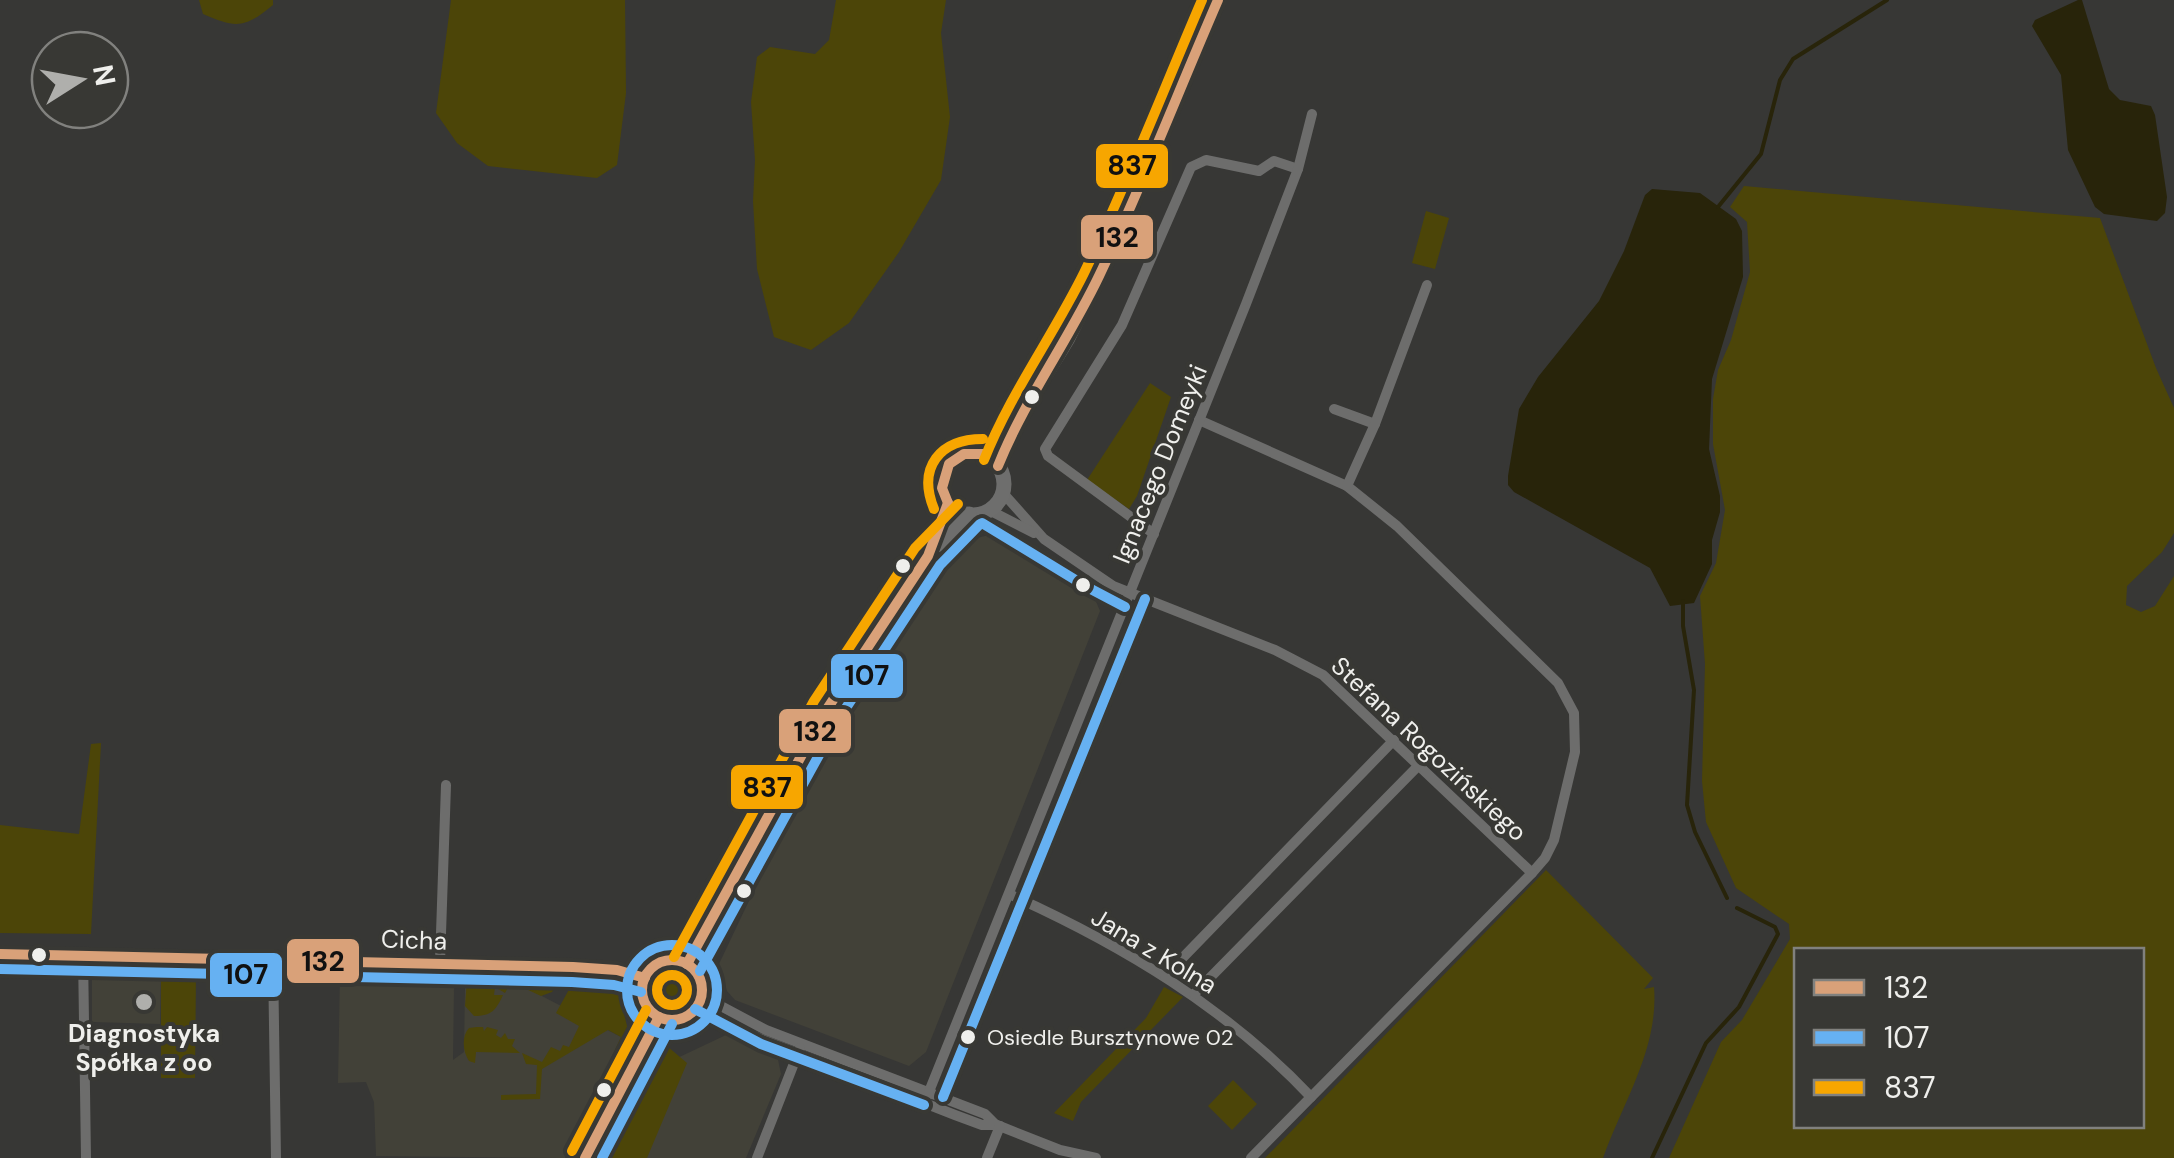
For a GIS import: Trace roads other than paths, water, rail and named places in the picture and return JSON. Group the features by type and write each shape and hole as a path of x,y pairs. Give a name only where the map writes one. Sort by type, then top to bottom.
{"main road":[{"path":"998,466 1014,426 1068,338 1100,274 1218,0"},
{"path":"983,454 1014,426"},
{"path":"687,964 827,709 928,556 969,514 989,510 1003,493 998,466 983,454 964,454 950,464 942,488 948,502 969,514"},
{"path":"928,556 948,502"},
{"path":"678,960 687,964 700,978 702,996 692,1012 676,1020 659,1017 646,1004 642,986 645,978 658,963 678,960"},
{"path":"585,1158 659,1017"}],"street":[{"name":"Ignacego Domeyki","path":"924,1104 1011,895 1298,168 1312,114"},
{"path":"1154,534 1048,456 1045,449 1122,324 1191,167 1206,160 1258,171 1274,161 1298,168"},
{"path":"1347,486 1375,424 1427,285"},
{"path":"1334,409 1375,424"},
{"path":"1198,420 1347,486 1398,526 1550,673 1570,702 1576,723 1573,762 1554,840 1532,873"},
{"name":"Stefana Rogozińskiego","path":"1003,493 1044,538"},
{"name":"Stefana Rogozińskiego","path":"989,510 1044,538 1091,573 1131,593 1313,668 1334,683 1532,873 1251,1158"},
{"path":"1165,976 1394,740"},
{"path":"1194,994 1419,765"},
{"path":"440,963 446,786"},
{"name":"Jana z Kolna","path":"1011,895 1194,994 1312,1097"},
{"name":"Cicha","path":"0,954 604,969 645,978"},
{"path":"83,954 86,1158"},
{"path":"273,959 276,1158"},
{"path":"702,996 800,1048 924,1104 1060,1150 1096,1158"},
{"path":"692,1012 929,1092 985,1114 998,1126"},
{"path":"757,1158 800,1048"},
{"path":"988,1158 998,1126"},
{"path":"1060,1150 1070,1158"}],"waterway":[{"path":"1718,207 1761,154 1780,80 1793,59 1887,0"},
{"path":"1683,601 1683,626 1694,690 1687,805 1695,832 1727,898"},
{"path":"1652,1158 1706,1043 1739,1007 1778,934 1775,927 1737,908"}],"place":[{"name":"Diagnostyka Spółka z oo","path":"144,1002"},
{"name":"Osiedle Bursztynowe 02","path":"968,1037"}]}
